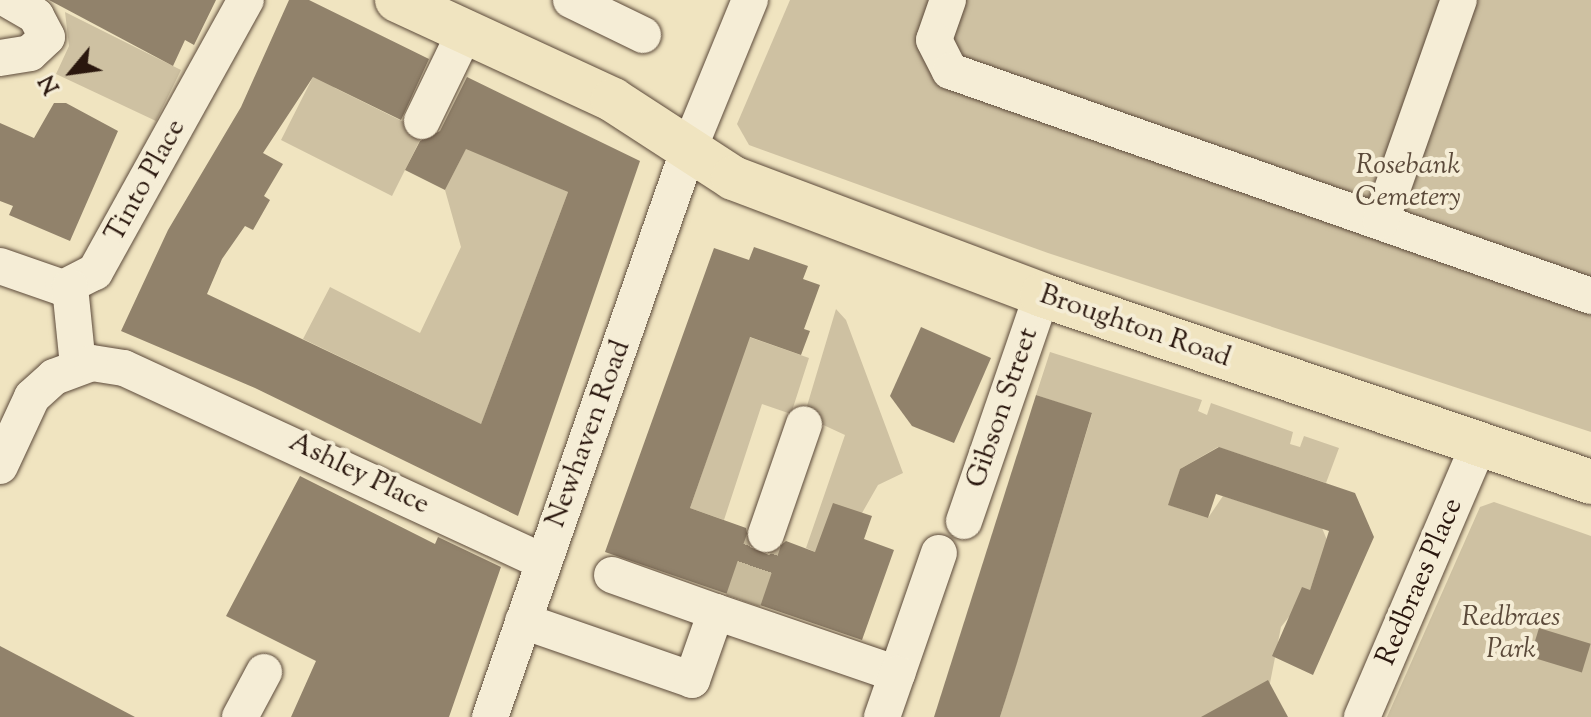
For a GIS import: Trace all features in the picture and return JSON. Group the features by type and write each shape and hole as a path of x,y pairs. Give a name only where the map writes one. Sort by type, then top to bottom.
{"main road":[{"name":"Broughton Road","path":"397,0 613,100 733,178 1042,295 1591,482"}],"street":[{"path":"0,58 30,53 47,37 40,21 8,0"},
{"name":"Tinto Place","path":"70,287 99,266 246,0"},
{"path":"571,0 643,35"},
{"name":"Newhaven Road","path":"490,717 688,151 750,0"},
{"path":"948,0 934,40 950,71 1591,296"},
{"path":"1381,221 1459,0"},
{"path":"422,121 465,32"},
{"path":"0,266 45,285 70,287 78,366 32,397 0,466"},
{"name":"Gibson Street","path":"964,521 1042,295"},
{"name":"Ashley Place","path":"78,366 124,368 176,387 543,562"},
{"path":"766,534 804,424"},
{"name":"Redbraes Place","path":"1362,717 1478,446"},
{"path":"882,717 939,553"},
{"path":"612,575 732,611 897,674"},
{"path":"523,621 692,680 732,611"},
{"path":"240,717 264,672"}],"green space":[{"name":"Rosebank Cemetery","path":"790,0 1591,0 1591,432 1048,253 749,145 737,124"},
{"path":"65,12 181,70 156,121 56,74 69,46"},
{"path":"319,65 335,88 424,132 392,196 281,140"},
{"path":"467,146 568,192 477,435 458,413 303,339 330,287 420,333 461,247 445,190"},
{"path":"836,309 846,320 903,473 878,485 862,513 815,552 806,548 845,435 804,416"},
{"path":"749,337 809,358 791,414 762,404 724,520 690,508"},
{"path":"1050,352 1202,400 1198,411 1207,415 1211,403 1293,432 1290,444 1300,447 1304,436 1339,448 1326,483 1218,447 1180,469 1169,505 1208,518 1223,496 1322,528 1327,540 1310,590 1281,627 1270,683 1209,717 1000,717 1092,414 1036,395"},
{"name":"Redbraes Park","path":"1494,502 1591,536 1591,717 1387,717 1480,507"}],"building":[{"path":"49,0 216,0 194,45 185,40 173,66"},
{"path":"289,0 309,0 429,59 401,120 313,77 263,153 283,164 264,196 270,200 253,230 245,226 222,259 207,294 481,424 568,192 466,149 445,190 405,170 420,141 440,131 467,77 640,161 518,516 255,388 121,331 168,230 241,107"},
{"path":"54,103 66,103 118,131 70,241 9,215 13,206 0,201 0,123 34,138"},
{"path":"754,247 808,266 803,279 820,285 804,329 810,331 801,355 750,337 690,508 746,528 750,547 769,555 786,541 815,552 833,503 872,516 864,539 894,550 862,640 605,552 714,248 749,260"},
{"path":"921,327 991,358 954,443 912,426 890,396"},
{"path":"1036,395 1092,413 1000,717 934,717"},
{"path":"1219,447 1355,493 1374,537 1313,675 1272,656 1302,587 1310,590 1329,531 1216,494 1208,518 1168,505 1180,469"},
{"path":"300,476 435,544 438,537 501,567 449,717 291,717 316,661 226,616"},
{"path":"1539,628 1591,644 1582,672 1530,657"},
{"path":"0,646 135,717 0,717"},
{"path":"1268,680 1288,717 1201,717"}],"tunnel":[{"path":"743,601 766,534"}]}
